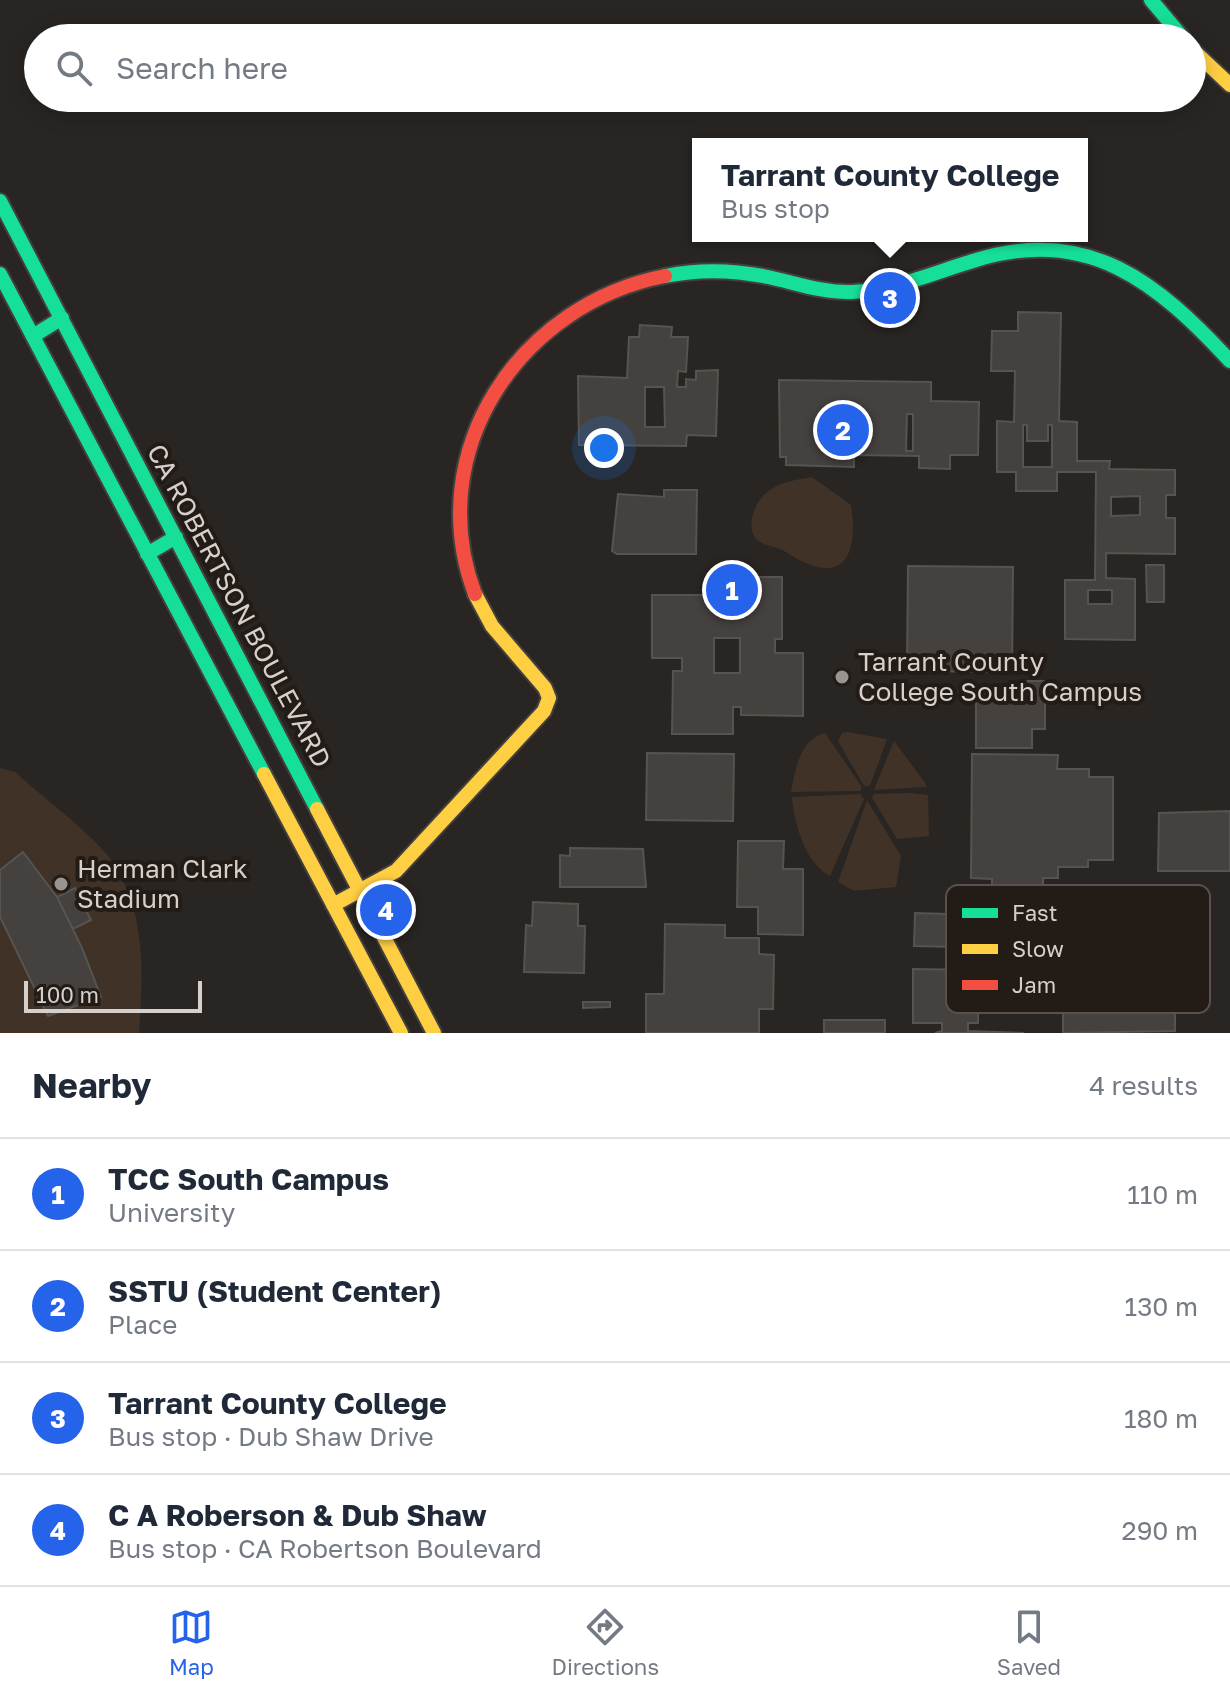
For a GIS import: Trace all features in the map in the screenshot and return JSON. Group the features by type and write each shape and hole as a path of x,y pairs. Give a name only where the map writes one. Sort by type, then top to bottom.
{"street":[{"path":"1151,0 1171,24"},
{"path":"1206,62 1230,85"},
{"name":"CA ROBERTSON BOULEVARD","path":"0,201 434,1033"},
{"path":"333,905 396,871 544,711 549,698 543,681 495,630 480,606 465,565 459,516 460,488 475,430 498,386 520,356 572,311 612,290 682,272 736,273 849,292 898,286 991,255 1037,249 1103,261 1145,279 1179,305 1230,361"},
{"path":"0,274 401,1033"},
{"path":"33,336 62,318"},
{"path":"147,554 176,537"}],"shaded area":[{"path":"812,477 851,505 852,541 848,554 832,568 804,562 765,544 757,540 752,530 755,508 767,493 783,484"},
{"path":"825,733 862,787 860,791 791,792 804,749 817,736"},
{"path":"842,733 887,739 870,786 864,786 838,741"},
{"path":"894,741 926,784 926,787 874,790"},
{"name":"Herman Clark Stadium","path":"0,768 15,772 80,827 103,850 123,880 137,922 140,944 139,1033 0,1033"},
{"path":"860,794 864,799 830,876 814,862 802,841 792,797"},
{"path":"874,794 928,795 929,836 897,839 872,798"},
{"path":"867,800 901,856 896,887 854,891 838,882"}],"building":[{"path":"1018,312 1061,313 1059,421 1077,422 1077,461 1110,461 1109,469 1175,470 1175,495 1166,495 1166,518 1175,518 1175,554 1106,553 1106,578 1135,579 1135,640 1065,639 1065,580 1095,580 1096,472 1057,472 1057,491 1016,491 1016,472 997,472 997,421 1014,422 1015,371 991,371 992,331 1018,331","holes":["1023,425 1027,425 1027,441 1048,441 1048,425 1052,425 1052,467 1023,467","1140,496 1140,515 1111,516 1111,497","1088,590 1112,590 1112,604 1088,604"]},
{"path":"640,325 672,327 671,337 688,337 686,372 678,371 677,387 686,387 686,379 696,380 696,371 718,370 716,436 687,435 686,446 579,445 578,376 627,378 629,337 639,337","holes":["645,387 664,387 665,427 645,427"]},
{"path":"779,380 931,382 931,401 979,402 978,455 950,455 950,469 919,468 919,456 854,455 854,467 786,465 786,457 780,457","holes":["907,414 913,414 913,451 906,451"]},
{"path":"664,490 697,490 696,554 617,554 612,551 618,494 664,497"},
{"path":"1146,565 1164,565 1164,602 1147,602"},
{"path":"908,566 1013,567 1012,672 907,671"},
{"path":"723,577 782,577 782,639 775,639 775,653 803,653 803,716 741,715 741,707 733,707 733,734 672,734 673,671 682,671 682,658 652,658 652,595 714,595 713,606 723,607","holes":["714,638 740,638 740,673 714,673"]},
{"path":"1021,681 1045,681 1045,729 1032,729 1032,748 976,748 976,689 1021,689"},
{"path":"647,753 734,754 733,821 646,820"},
{"path":"972,754 1058,755 1057,769 1089,769 1089,777 1113,777 1113,860 1088,860 1088,867 1058,867 1058,878 1043,878 1043,885 992,885 992,879 971,878"},
{"path":"1230,811 1230,871 1158,871 1159,813"},
{"path":"738,841 784,841 783,869 803,869 803,935 758,934 758,907 737,907"},
{"path":"570,848 643,849 646,887 560,887 560,855 570,856"},
{"path":"23,852 57,897 101,997 48,1016 0,917 0,870"},
{"path":"75,888 91,920 73,929 57,897"},
{"path":"533,902 578,904 578,926 585,926 584,973 524,972 526,925 532,926"},
{"path":"915,913 946,914 946,947 914,946"},
{"path":"665,924 725,925 725,938 759,938 759,954 774,955 773,1009 759,1009 759,1033 646,1033 646,994 664,994"},
{"path":"913,969 946,970 946,1013 978,1013 978,1023 968,1023 968,1031 1024,1033 935,1033 942,1031 942,1023 913,1023"},
{"path":"583,1002 610,1002 610,1007 583,1008"},
{"path":"1063,1013 1175,1013 1175,1031 1063,1033"},
{"path":"824,1020 885,1020 885,1033 824,1033"}],"traffic: fast":[{"path":"1151,0 1171,24"},
{"path":"0,201 317,809"},
{"path":"665,276 704,271 729,272 841,292 868,291 1016,251 1053,250 1087,256 1118,268 1148,286 1176,307 1230,361"},
{"path":"0,274 264,774"},
{"path":"33,336 62,318"},
{"path":"147,554 176,537"}],"traffic: slow":[{"path":"1206,62 1230,85"},
{"path":"333,905 396,871 544,711 549,698 545,688 492,626 475,594"},
{"path":"264,774 401,1033"},
{"path":"317,809 434,1033"}],"traffic: jam":[{"path":"475,594 462,540 462,488 473,438 495,392 527,351 567,317 613,292 665,276"}],"place":[{"name":"Tarrant County College","path":"890,298"},
{"name":"SSTU (Student Center)","path":"843,430"},
{"name":"TCC South Campus","path":"732,590"},
{"name":"Tarrant County College South Campus","path":"842,677"},
{"name":"Herman Clark Stadium","path":"61,884"},
{"name":"C A Roberson & Dub Shaw","path":"386,910"}]}
